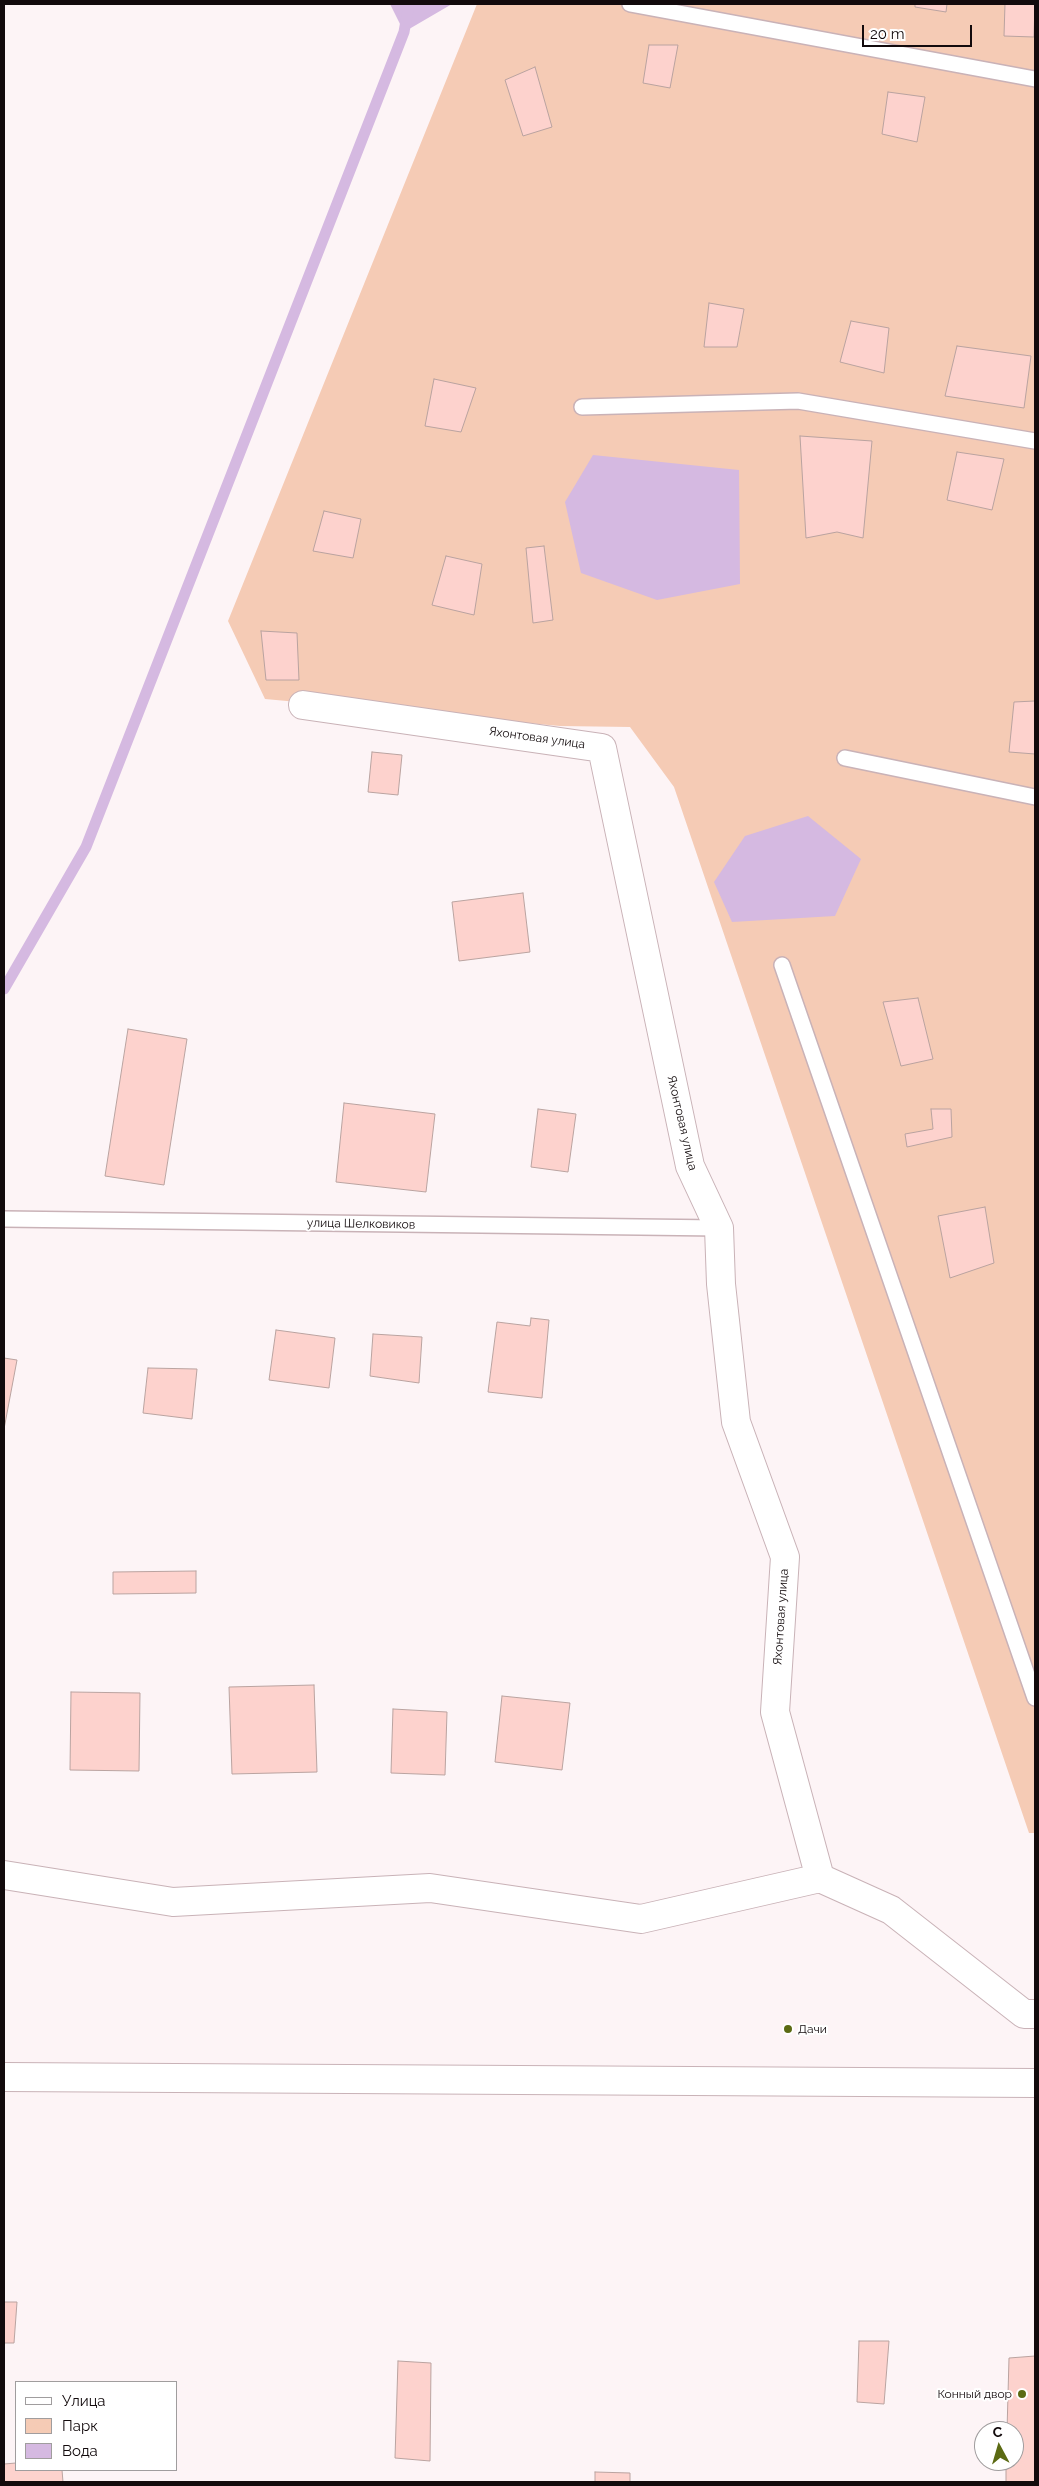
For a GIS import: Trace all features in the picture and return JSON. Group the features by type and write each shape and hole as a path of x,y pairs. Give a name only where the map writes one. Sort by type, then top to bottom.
{"street":[{"name":"Яхонтовая улица","path":"303,705 602,748 690,1166 719,1228 721,1284 736,1422 785,1557 775,1712 820,1878"},
{"path":"4,1875 173,1902 430,1888 641,1919 820,1878 891,1910 1024,2014 1035,2014"},
{"path":"4,2077 1035,2083"}],"lane":[{"path":"630,4 1035,79"},
{"path":"582,408 798,401 1035,441"},
{"path":"845,758 1035,796"},
{"path":"782,965 1035,1698"},
{"name":"улица Шелковиков","path":"4,1219 719,1228"}],"green space":[{"path":"477,4 1035,4 1035,1833 1029,1833 674,787 630,727 560,726 265,699 228,621"}],"water":[{"path":"390,4 452,4 404,32"},
{"path":"593,455 739,470 740,584 657,600 581,573 565,502"},
{"path":"808,816 861,859 835,916 732,922 714,882 745,836"}],"building":[{"path":"915,4 947,4 946,12 915,7"},
{"path":"1005,4 1035,4 1034,37 1004,36"},
{"path":"649,45 678,45 670,88 643,83"},
{"path":"535,67 552,127 523,136 505,80"},
{"path":"888,92 925,97 917,142 882,134"},
{"path":"709,303 744,309 737,347 704,347"},
{"path":"851,321 889,328 884,373 840,362"},
{"path":"957,346 1031,356 1024,408 945,396"},
{"path":"434,379 476,388 461,432 425,426"},
{"path":"800,436 872,441 863,538 837,532 806,538"},
{"path":"957,452 1004,459 992,510 947,500"},
{"path":"324,511 361,519 353,558 313,551"},
{"path":"544,546 553,620 533,623 526,548"},
{"path":"446,556 482,564 474,615 432,605"},
{"path":"261,631 297,633 299,680 266,680"},
{"path":"1035,701 1035,754 1009,752 1014,702"},
{"path":"372,752 402,755 398,795 368,792"},
{"path":"523,893 530,952 459,961 452,902"},
{"path":"918,998 933,1059 901,1066 883,1002"},
{"path":"128,1029 187,1039 164,1185 105,1176"},
{"path":"344,1103 435,1114 426,1192 336,1182"},
{"path":"538,1109 576,1114 568,1172 531,1167"},
{"path":"931,1109 951,1109 952,1137 907,1147 905,1134 933,1129"},
{"path":"985,1207 994,1263 950,1278 938,1216"},
{"path":"531,1318 549,1320 542,1398 488,1392 497,1322 530,1326"},
{"path":"276,1330 335,1338 329,1388 269,1380"},
{"path":"373,1334 422,1337 419,1383 370,1376"},
{"path":"4,1358 17,1360 4,1429"},
{"path":"148,1368 197,1369 192,1419 143,1413"},
{"path":"196,1571 196,1593 113,1594 113,1572"},
{"path":"314,1685 317,1772 232,1774 229,1687"},
{"path":"71,1692 140,1693 139,1771 70,1770"},
{"path":"502,1696 570,1703 562,1770 495,1762"},
{"path":"393,1709 447,1712 445,1775 391,1773"},
{"path":"4,2302 17,2302 14,2343 4,2343"},
{"path":"859,2341 889,2341 884,2404 857,2402"},
{"name":"Конный двор","path":"1035,2356 1035,2482 1006,2482 1006,2471 1024,2471 1024,2421 1007,2421 1009,2358"},
{"path":"398,2361 431,2363 430,2461 395,2458"},
{"path":"15,2463 15,2471 62,2471 63,2482 4,2482 4,2464"},
{"path":"595,2472 630,2473 630,2482 595,2482"}],"waterway":[{"path":"4,989 86,847 404,32 409,4"}],"place":[{"name":"Дачи","path":"788,2029"},
{"name":"Конный двор","path":"1022,2394"}]}
